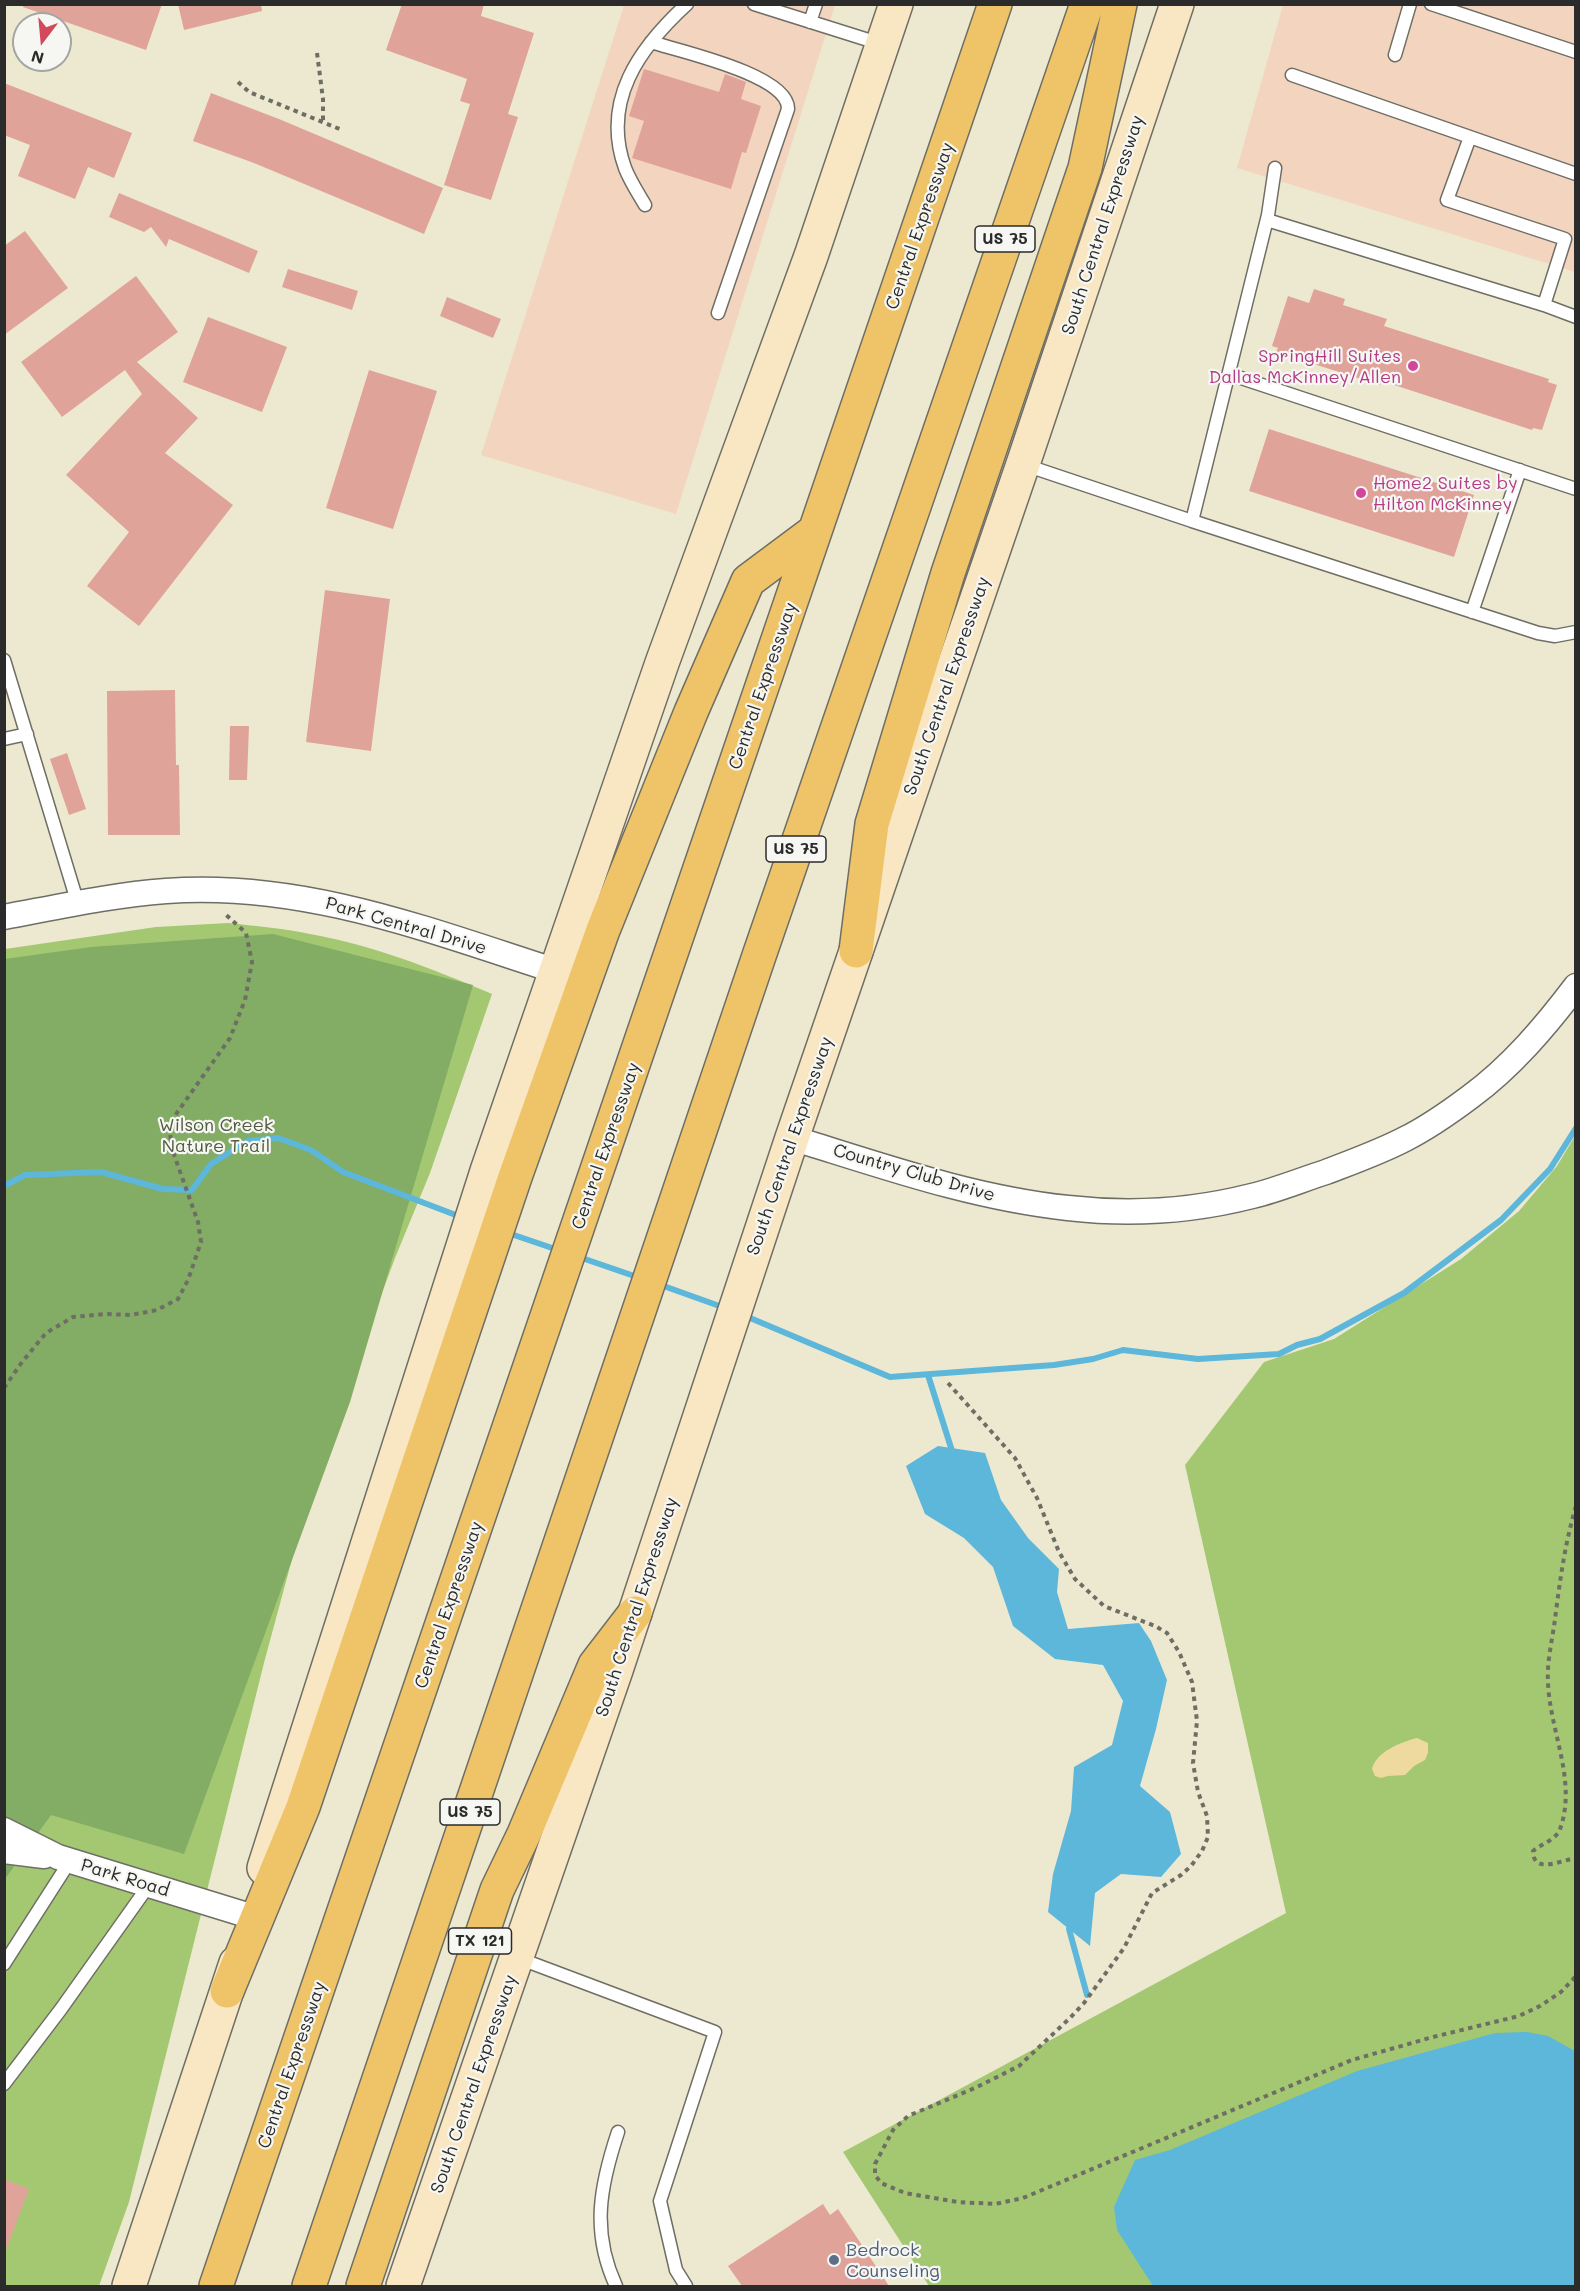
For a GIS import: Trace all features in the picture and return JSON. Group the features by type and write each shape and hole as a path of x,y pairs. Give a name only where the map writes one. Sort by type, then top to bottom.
{"highway":[{"name":"Central Expressway","path":"216,2286 995,4"},
{"name":"US 75","path":"309,2286 760,953 1087,4"},
{"path":"856,951 872,824 948,573 1084,168 1120,4"},
{"path":"227,1991 303,1807 501,1172 603,930 691,712 748,581 815,531"},
{"name":"TX 121","path":"363,2286 438,2070 496,1890 524,1834 596,1665 635,1613"}],"main road":[{"path":"501,1172 556,971 662,663 811,256 896,4"},
{"name":"South Central Expressway","path":"403,2286 518,1958 792,1138 1023,464 1177,4"},
{"path":"129,2286 250,1916 472,1262"}],"street":[{"name":"Park Central Drive","path":"4,917 167,891 222,890 282,895 344,906 556,971"},
{"name":"Country Club Drive","path":"792,1138 962,1190 1014,1201 1108,1212 1148,1212 1221,1203 1297,1182 1354,1162 1407,1139 1470,1097 1506,1067 1575,986"},
{"name":"Park Road","path":"4,1830 64,1859 250,1916"},
{"path":"4,1851 64,1859"}],"lane":[{"path":"645,205 625,168 619,140 618,118 623,92 640,55 668,21 687,4"},
{"path":"753,4 883,44"},
{"path":"810,22 816,4"},
{"path":"1395,55 1410,4"},
{"path":"1431,4 1575,52"},
{"path":"651,42 750,73 778,90 788,103 788,109 718,314"},
{"path":"1292,75 1575,174"},
{"path":"1470,137 1447,201 1565,239 1544,305"},
{"path":"1192,521 1267,220 1275,168"},
{"path":"1267,220 1544,305 1575,317"},
{"path":"1229,374 1575,489"},
{"path":"1023,464 1538,633 1555,636 1575,632"},
{"path":"1472,612 1520,470"},
{"path":"4,660 78,904"},
{"path":"4,739 27,734"},
{"path":"4,1964 64,1859"},
{"path":"4,2084 61,2009 149,1885"},
{"path":"518,1958 715,2032 660,2201 676,2270 686,2286"},
{"path":"616,2286 602,2248 600,2228 601,2197 606,2168 618,2132"}],"path":[{"path":"317,53 323,99 323,122"},
{"path":"238,82 249,92 342,130"},
{"path":"4,1388 46,1333 73,1317 105,1314 131,1315 157,1310 178,1299 188,1280 201,1242 198,1222 172,1149 169,1124 209,1071 230,1038 245,1000 252,962 246,933 222,912"},
{"path":"948,1383 1015,1458 1038,1498 1059,1552 1075,1579 1104,1606 1167,1633 1179,1652 1192,1682 1196,1703 1194,1763 1198,1792 1207,1816 1208,1837 1202,1851 1191,1866 1152,1893 1135,1929 1114,1963 1084,2002 1019,2066 908,2116 893,2130 875,2164 875,2175 881,2183 905,2193 957,2202 995,2204 1023,2198 1352,2060 1519,2016 1561,1992 1575,1976"},
{"path":"1563,1737 1553,1707 1548,1671 1564,1548 1575,1506"},
{"path":"1570,1807 1560,1831 1552,1840 1541,1844 1533,1851 1533,1858 1544,1866 1575,1858"}],"shaded area":[{"path":"624,5 835,5 676,514 481,455"},
{"path":"1283,5 1575,5 1575,272 1237,168"}],"green space":[{"name":"Wilson Creek Nature Trail","path":"228,923 290,930 357,944 425,967 492,994 430,1173 395,1258 352,1374 294,1552 129,2202 99,2286 5,2286 5,949 156,927"},
{"name":"Wilson Creek Nature Trail","path":"273,934 473,985 350,1402 184,1854 51,1815 5,1879 5,959 91,947"},
{"path":"1575,1136 1575,2286 929,2286 843,2152 1286,1913 1185,1465 1264,1362 1334,1339 1461,1259 1519,1211 1557,1166"}],"sand":[{"path":"1417,1738 1428,1743 1425,1760 1405,1775 1381,1778 1375,1776 1372,1769 1378,1758 1397,1745"}],"water":[{"path":"938,1446 985,1453 1001,1500 1028,1538 1059,1569 1057,1592 1068,1629 1139,1623 1151,1641 1167,1680 1140,1786 1170,1812 1181,1854 1161,1877 1121,1874 1095,1893 1090,1946 1048,1912 1053,1874 1071,1811 1074,1767 1112,1745 1123,1701 1103,1665 1055,1659 1013,1626 993,1567 964,1538 925,1514 906,1466"},
{"path":"1527,2032 1548,2036 1575,2051 1575,2286 1153,2286 1117,2230 1114,2207 1135,2160 1170,2150 1357,2071 1495,2033"}],"building":[{"path":"23,4 162,4 146,50 72,24 72,12 37,12 23,7"},
{"path":"178,4 261,4 262,11 184,30"},
{"path":"402,4 484,4 481,16 534,33 508,114 518,117 491,200 444,185 470,104 460,101 467,79 386,50"},
{"path":"644,69 719,92 725,74 746,82 741,99 761,106 746,153 742,152 731,189 632,158 644,121 629,116"},
{"path":"4,83 132,133 114,178 88,167 75,199 18,176 30,145 4,135"},
{"path":"211,93 443,188 424,234 254,163 193,141"},
{"path":"119,193 258,251 249,273 169,239 166,247 151,227 144,232 109,217"},
{"path":"25,231 68,288 4,335 4,246"},
{"path":"288,269 358,291 352,310 282,287"},
{"path":"136,276 178,332 137,362 198,418 165,453 233,505 139,626 87,586 129,532 66,475 142,394 125,370 62,417 21,362"},
{"name":"SpringHill Suites Dallas McKinney/Allen","path":"1314,289 1345,299 1343,305 1387,319 1384,326 1549,379 1548,382 1557,385 1542,430 1533,428 1532,430 1382,381 1380,385 1276,352 1278,348 1272,346 1288,296 1309,303"},
{"path":"447,297 501,319 493,338 440,316"},
{"path":"208,317 287,347 262,412 183,382"},
{"path":"369,370 437,391 393,529 326,508"},
{"name":"Home2 Suites by Hilton McKinney","path":"1269,429 1474,495 1454,557 1249,491"},
{"path":"325,590 390,599 371,751 306,742"},
{"path":"175,690 180,835 108,835 107,691"},
{"path":"230,726 249,726 247,780 229,780"},
{"path":"67,753 86,809 69,815 50,759"},
{"path":"4,2179 29,2189 6,2250 4,2250"},
{"path":"823,2204 830,2215 838,2209 889,2286 742,2286 728,2266"}],"waterway":[{"path":"743,1315 890,1377 1054,1365 1093,1359 1123,1350 1198,1359 1279,1354 1297,1345 1320,1339 1404,1293 1501,1220 1550,1169 1576,1128"},
{"path":"4,1186 25,1175 101,1172 163,1189 192,1190 211,1164 248,1141 278,1138 311,1150 343,1172 461,1217"},
{"path":"508,1233 561,1251"},
{"path":"579,1257 640,1278"},
{"path":"658,1284 725,1308"},
{"path":"928,1375 953,1454"},
{"path":"1071,1921 1069,1929 1087,1995"}],"place":[{"name":"SpringHill Suites Dallas McKinney/Allen","path":"1413,366"},
{"name":"Home2 Suites by Hilton McKinney","path":"1361,493"},
{"name":"Bedrock Counseling","path":"834,2260"}]}
